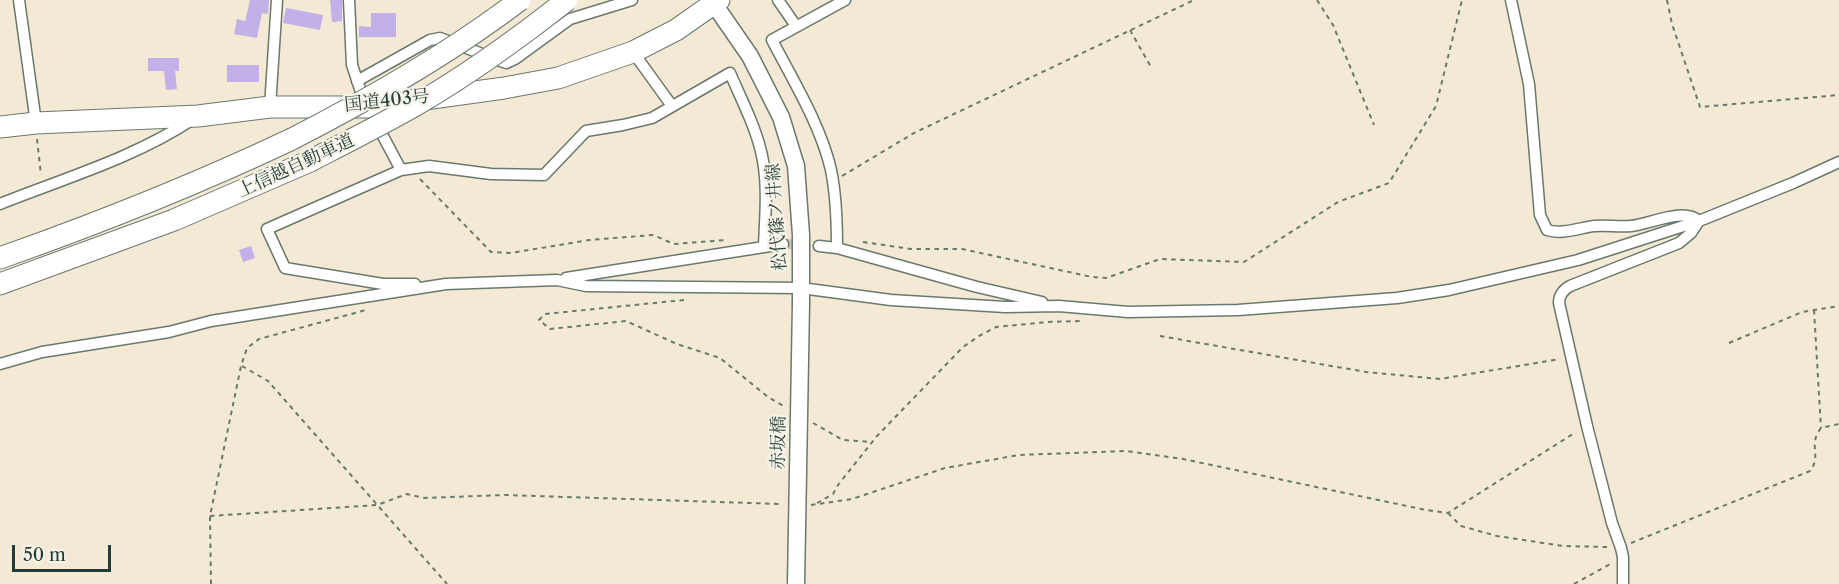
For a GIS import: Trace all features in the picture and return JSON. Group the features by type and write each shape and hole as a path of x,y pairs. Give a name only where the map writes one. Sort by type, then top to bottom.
{"highway":[{"name":"上信越自動車道","path":"0,258 171,193 292,139 423,67 520,0"},
{"name":"上信越自動車道","path":"0,284 174,220 310,161 416,105 500,51 567,0"},
{"name":"国道403号","path":"0,127 36,123 198,116 270,107 367,107 504,88 558,78 633,52 676,30 716,2"}],"main road":[{"name":"松代篠ノ井線","path":"716,2 750,56 781,117 796,166 801,235 801,296"},
{"name":"赤坂橋","path":"796,584 801,296"}],"street":[{"path":"19,0 36,123"},
{"path":"270,107 277,0"},
{"path":"349,0 352,65 357,81 367,107 405,170"},
{"path":"357,81 429,40 440,38 506,63 515,59 570,19 632,0"},
{"path":"778,0 796,26"},
{"path":"837,243 831,170 813,119 772,40 845,0"},
{"path":"1511,0 1529,84 1540,215 1547,230 1554,233 1596,226 1632,226 1682,215 1693,216 1699,221"},
{"path":"633,52 672,106"},
{"path":"764,246 763,161 754,131 730,73 652,118 586,131 544,175 491,174 429,166 405,170 267,229 285,268 383,284 557,280 783,244"},
{"path":"0,204 132,154 198,116"},
{"path":"557,280 586,285 1005,307 1059,306 1128,312 1238,310 1397,298 1449,290 1578,260 1699,221 1839,162"},
{"path":"1623,584 1622,552 1612,523 1587,426 1559,298 1565,289 1679,243 1691,233 1699,221"},
{"path":"819,246 837,243 977,287 1059,306"},
{"path":"0,364 42,352 169,333 211,321 446,284"}],"path":[{"path":"832,182 914,133 1194,0"},
{"path":"1317,0 1333,25 1374,124"},
{"path":"837,243 911,249 962,249 1106,278 1160,259 1244,262 1338,202 1389,183 1436,106 1461,0"},
{"path":"1667,0 1672,24 1700,107 1839,95"},
{"path":"1130,30 1151,67"},
{"path":"36,123 42,187"},
{"path":"405,170 491,252 511,253 589,240 653,235 674,244 731,240"},
{"path":"683,300 545,314 539,320 550,329 626,321 677,344 720,358 768,397 786,408"},
{"path":"1729,343 1802,312 1839,306"},
{"path":"211,584 210,516 241,366 247,348 259,339 366,309"},
{"path":"1574,584 1622,552 1810,471 1815,465 1816,438 1821,428 1814,310"},
{"path":"814,505 832,494 872,442 963,347 979,336 996,327 1088,321"},
{"path":"1160,336 1366,372 1440,379 1560,359 1570,355"},
{"path":"241,366 268,381 447,584"},
{"path":"805,419 843,440 872,442"},
{"path":"1821,428 1839,424"},
{"path":"1448,513 1587,426"},
{"path":"803,504 814,505 852,500 945,468 1019,455 1126,451 1183,459 1448,513 1461,526 1497,536 1622,552"},
{"path":"210,516 377,505 407,494 424,498 505,495 791,504"}],"building":[{"path":"250,0 269,0 268,14 262,13 257,38 234,34 237,19 245,21"},
{"path":"330,0 342,0 342,21 332,22"},
{"path":"286,8 323,15 320,30 283,23"},
{"path":"371,13 396,13 396,37 359,37 359,26 371,27"},
{"path":"148,58 179,58 179,71 175,71 177,89 166,90 164,71 148,71"},
{"path":"227,65 259,65 259,82 227,82"},
{"path":"251,246 255,258 243,262 239,250"}],"tunnel":[{"path":"783,244 819,246"}]}
